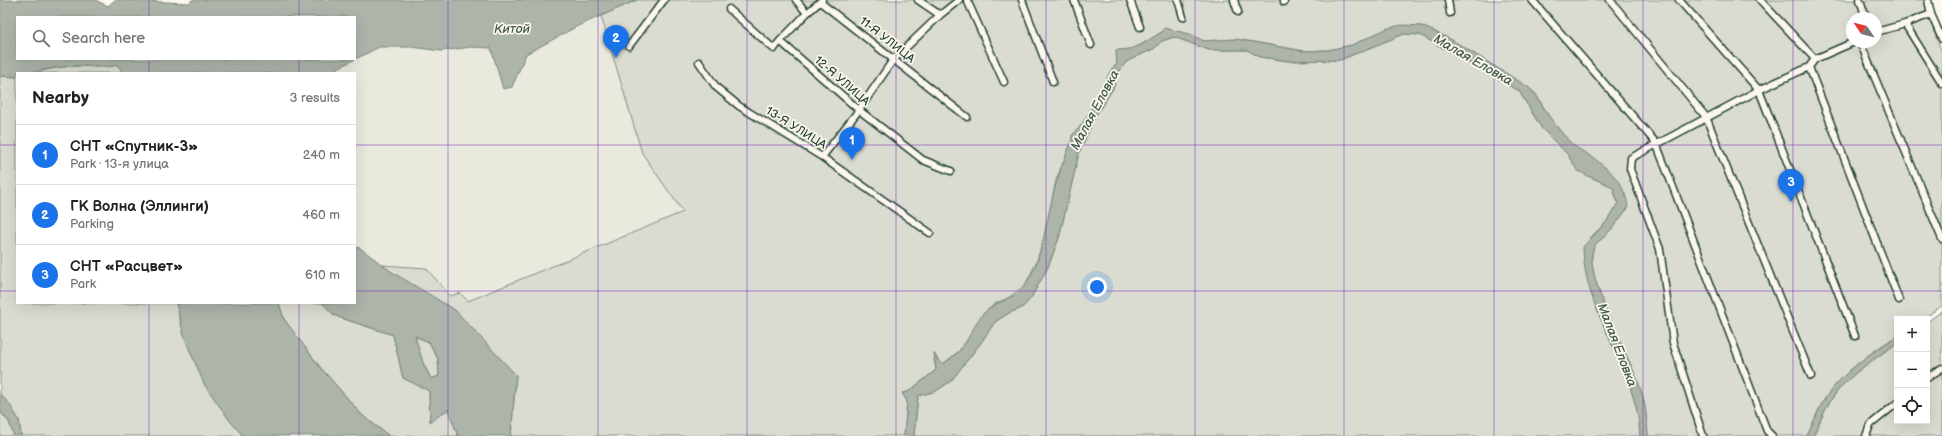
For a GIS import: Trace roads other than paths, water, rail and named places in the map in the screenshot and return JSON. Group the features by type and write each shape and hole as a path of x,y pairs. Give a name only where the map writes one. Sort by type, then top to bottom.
{"street":[{"path":"629,46 664,0"},
{"path":"796,0 807,13"},
{"path":"918,0 940,16"},
{"path":"822,157 859,110 893,60 940,16 960,0"},
{"path":"967,0 1004,82"},
{"path":"1022,0 1053,82"},
{"path":"1074,0 1091,45"},
{"path":"1130,0 1140,27"},
{"path":"1178,0 1183,17"},
{"path":"1234,0 1238,12"},
{"path":"1448,0 1450,13"},
{"path":"1532,0 1656,143 1767,431 1772,436"},
{"path":"1610,0 1706,117 1811,376"},
{"path":"1679,0 1759,90 1855,336"},
{"path":"1760,0 1815,59"},
{"path":"1860,0 1864,12"},
{"path":"1928,0 1931,14 1942,39"},
{"name":"11-Я УЛИЦА","path":"780,41 821,1 893,60 967,117"},
{"path":"729,9 774,49 780,41"},
{"path":"1882,30 1905,24 1931,14"},
{"path":"1905,24 1942,83"},
{"name":"12-Я УЛИЦА","path":"780,41 859,110 923,160 951,171"},
{"path":"1703,436 1673,343 1660,249 1630,169 1631,158 1706,117 1809,67 1815,59 1846,45"},
{"path":"1862,48 1942,239"},
{"name":"13-Я УЛИЦА","path":"699,62 716,87 739,106 822,157 930,233"},
{"path":"1809,67 1899,300"},
{"path":"1930,376 1942,368"},
{"path":"1866,436 1870,425 1894,405"}],"water":[{"name":"Китой","path":"0,0 95,0 108,6 115,0 189,3 192,0 637,0 578,26 526,54 512,87 503,89 491,48 471,47 441,51 412,47 379,47 356,59 356,16 16,16 16,60 354,60 330,72 122,72 118,65 102,67 69,66 32,72 16,72 16,77 0,76"},
{"name":"Малая Еловка","path":"1402,25 1422,26 1452,40 1528,87 1553,122 1569,141 1603,165 1620,184 1627,199 1628,208 1610,231 1595,245 1592,259 1594,275 1600,295 1634,372 1643,397 1648,436 1640,436 1637,411 1630,388 1601,319 1585,272 1583,247 1607,221 1618,203 1613,188 1577,170 1568,155 1542,129 1519,91 1420,35 1404,34 1340,60 1288,61 1260,57 1247,50 1209,50 1174,37 1162,41 1155,48 1126,62 1117,75 1114,87 1096,115 1079,153 1059,238 1048,267 1031,298 1022,308 1009,313 995,322 951,381 936,391 918,396 914,436 904,436 907,401 902,393 908,392 936,370 934,353 939,362 943,364 957,353 982,315 987,310 1020,291 1030,277 1041,248 1054,190 1072,141 1072,135 1085,119 1106,82 1110,71 1117,64 1116,50 1130,49 1141,45 1162,32 1164,28 1190,34 1204,41 1236,39 1304,51 1328,50 1352,45 1388,28"},
{"path":"356,247 360,248 392,272 455,310 516,375 511,436 458,436 448,409 430,422 429,391 403,378 393,335 334,315 323,304 356,304","holes":["415,336 429,342 438,359 439,376 431,379 423,363"]},
{"path":"176,304 279,304 284,319 320,367 362,415 389,436 243,436 230,421 204,384 185,339"},
{"path":"1894,338 1894,345 1861,368 1837,391 1826,409 1813,436 1807,436 1822,404 1835,385 1851,369"},
{"path":"0,394 10,405 19,420 21,436 14,436 9,422 0,411"}],"place":[{"name":"ГК Волна (Эллинги)","path":"616,58"},
{"name":"СНТ «Спутник-3»","path":"852,160"},
{"name":"СНТ «Расцвет»","path":"1791,202"}]}
